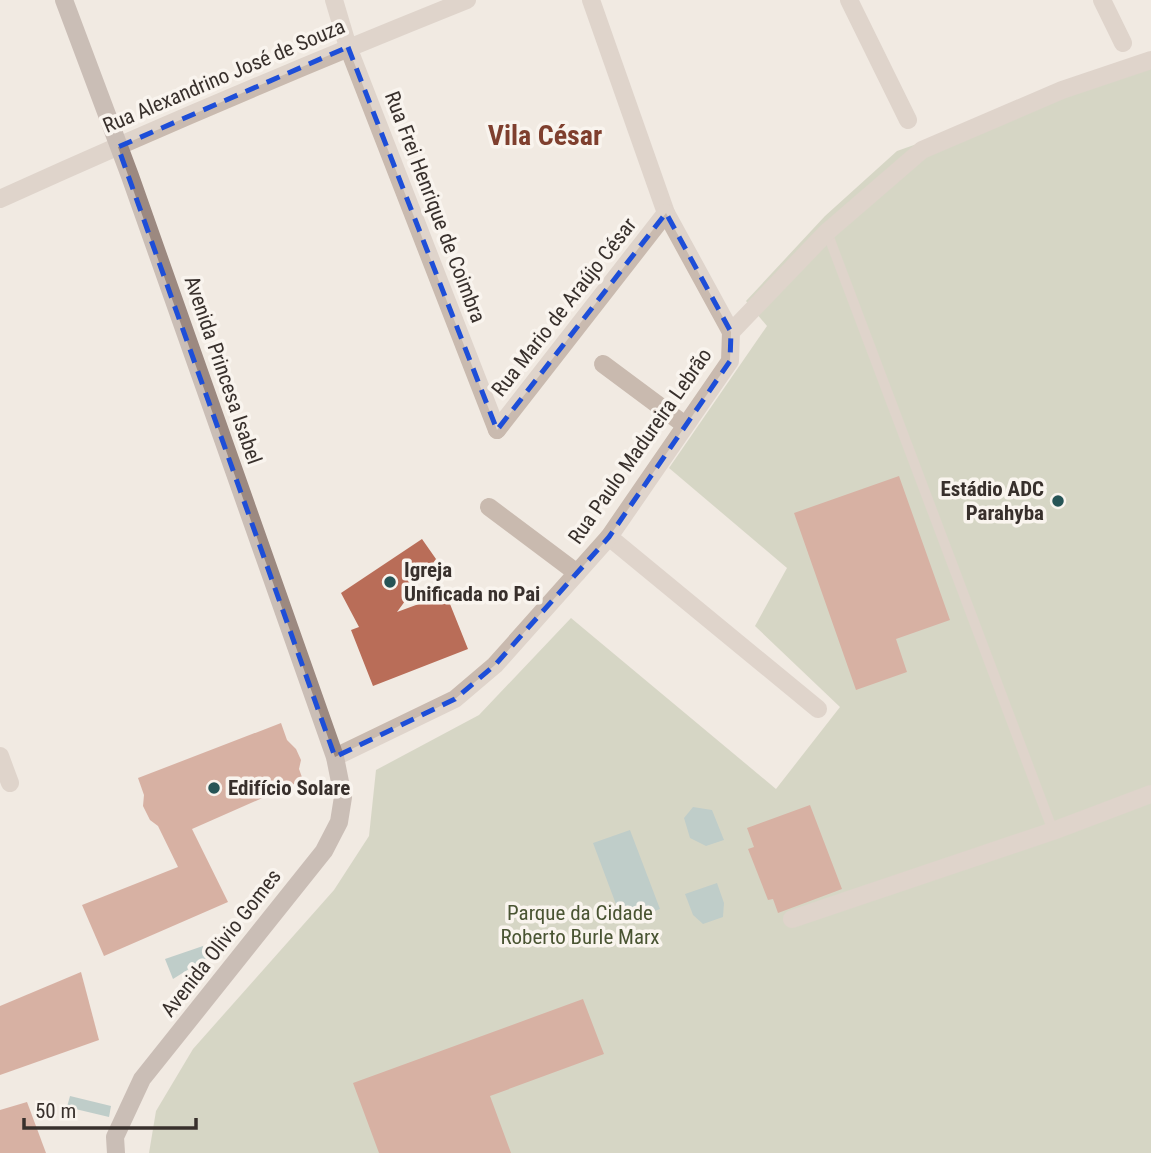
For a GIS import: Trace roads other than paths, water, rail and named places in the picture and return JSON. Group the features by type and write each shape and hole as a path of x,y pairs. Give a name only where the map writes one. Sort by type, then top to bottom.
{"main road":[{"name":"Avenida Princesa Isabel","path":"64,0 135,188 335,757"},
{"name":"Avenida Olivio Gomes","path":"116,1153 115,1137 142,1079 324,850 339,821 343,797 335,757"}],"street":[{"name":"Rua Frei Henrique de Coimbra","path":"334,0 348,47 497,430"},
{"name":"Rua Alexandrino José de Souza","path":"0,199 348,47 467,0"},
{"path":"591,0 666,213 732,332"},
{"path":"849,0 908,120"},
{"path":"1102,0 1123,43"},
{"name":"Rua Paulo Madureira Lebrão","path":"335,757 455,699 495,665 609,537 730,361 732,332 827,232 922,150 1062,90 1151,60"},
{"name":"Rua Mario de Araújo César","path":"497,430 666,213"},
{"path":"603,364 685,425"},
{"path":"489,507 577,573"},
{"path":"609,537 818,709"},
{"path":"0,756 10,783"},
{"path":"792,919 1053,831 1151,794"}],"lane":[{"path":"827,232 1053,831"}],"water":[{"path":"693,807 712,810 724,840 706,846 690,838 684,818"},
{"path":"630,830 660,909 623,923 593,843"},
{"path":"717,883 724,903 723,917 703,924 693,915 685,894"},
{"path":"203,946 208,957 173,979 165,959"},
{"path":"70,1096 111,1106 109,1117 67,1107"}],"place":[{"name":"Estádio ADC Parahyba","path":"1058,501"},
{"name":"Igreja Unificada no Pai","path":"390,582"},
{"name":"Edifício Solare","path":"214,788"}],"district":[{"name":"Vila César","path":"545,135"}],"park label":[{"name":"Parque da Cidade Roberto Burle Marx","path":"580,925"}]}
